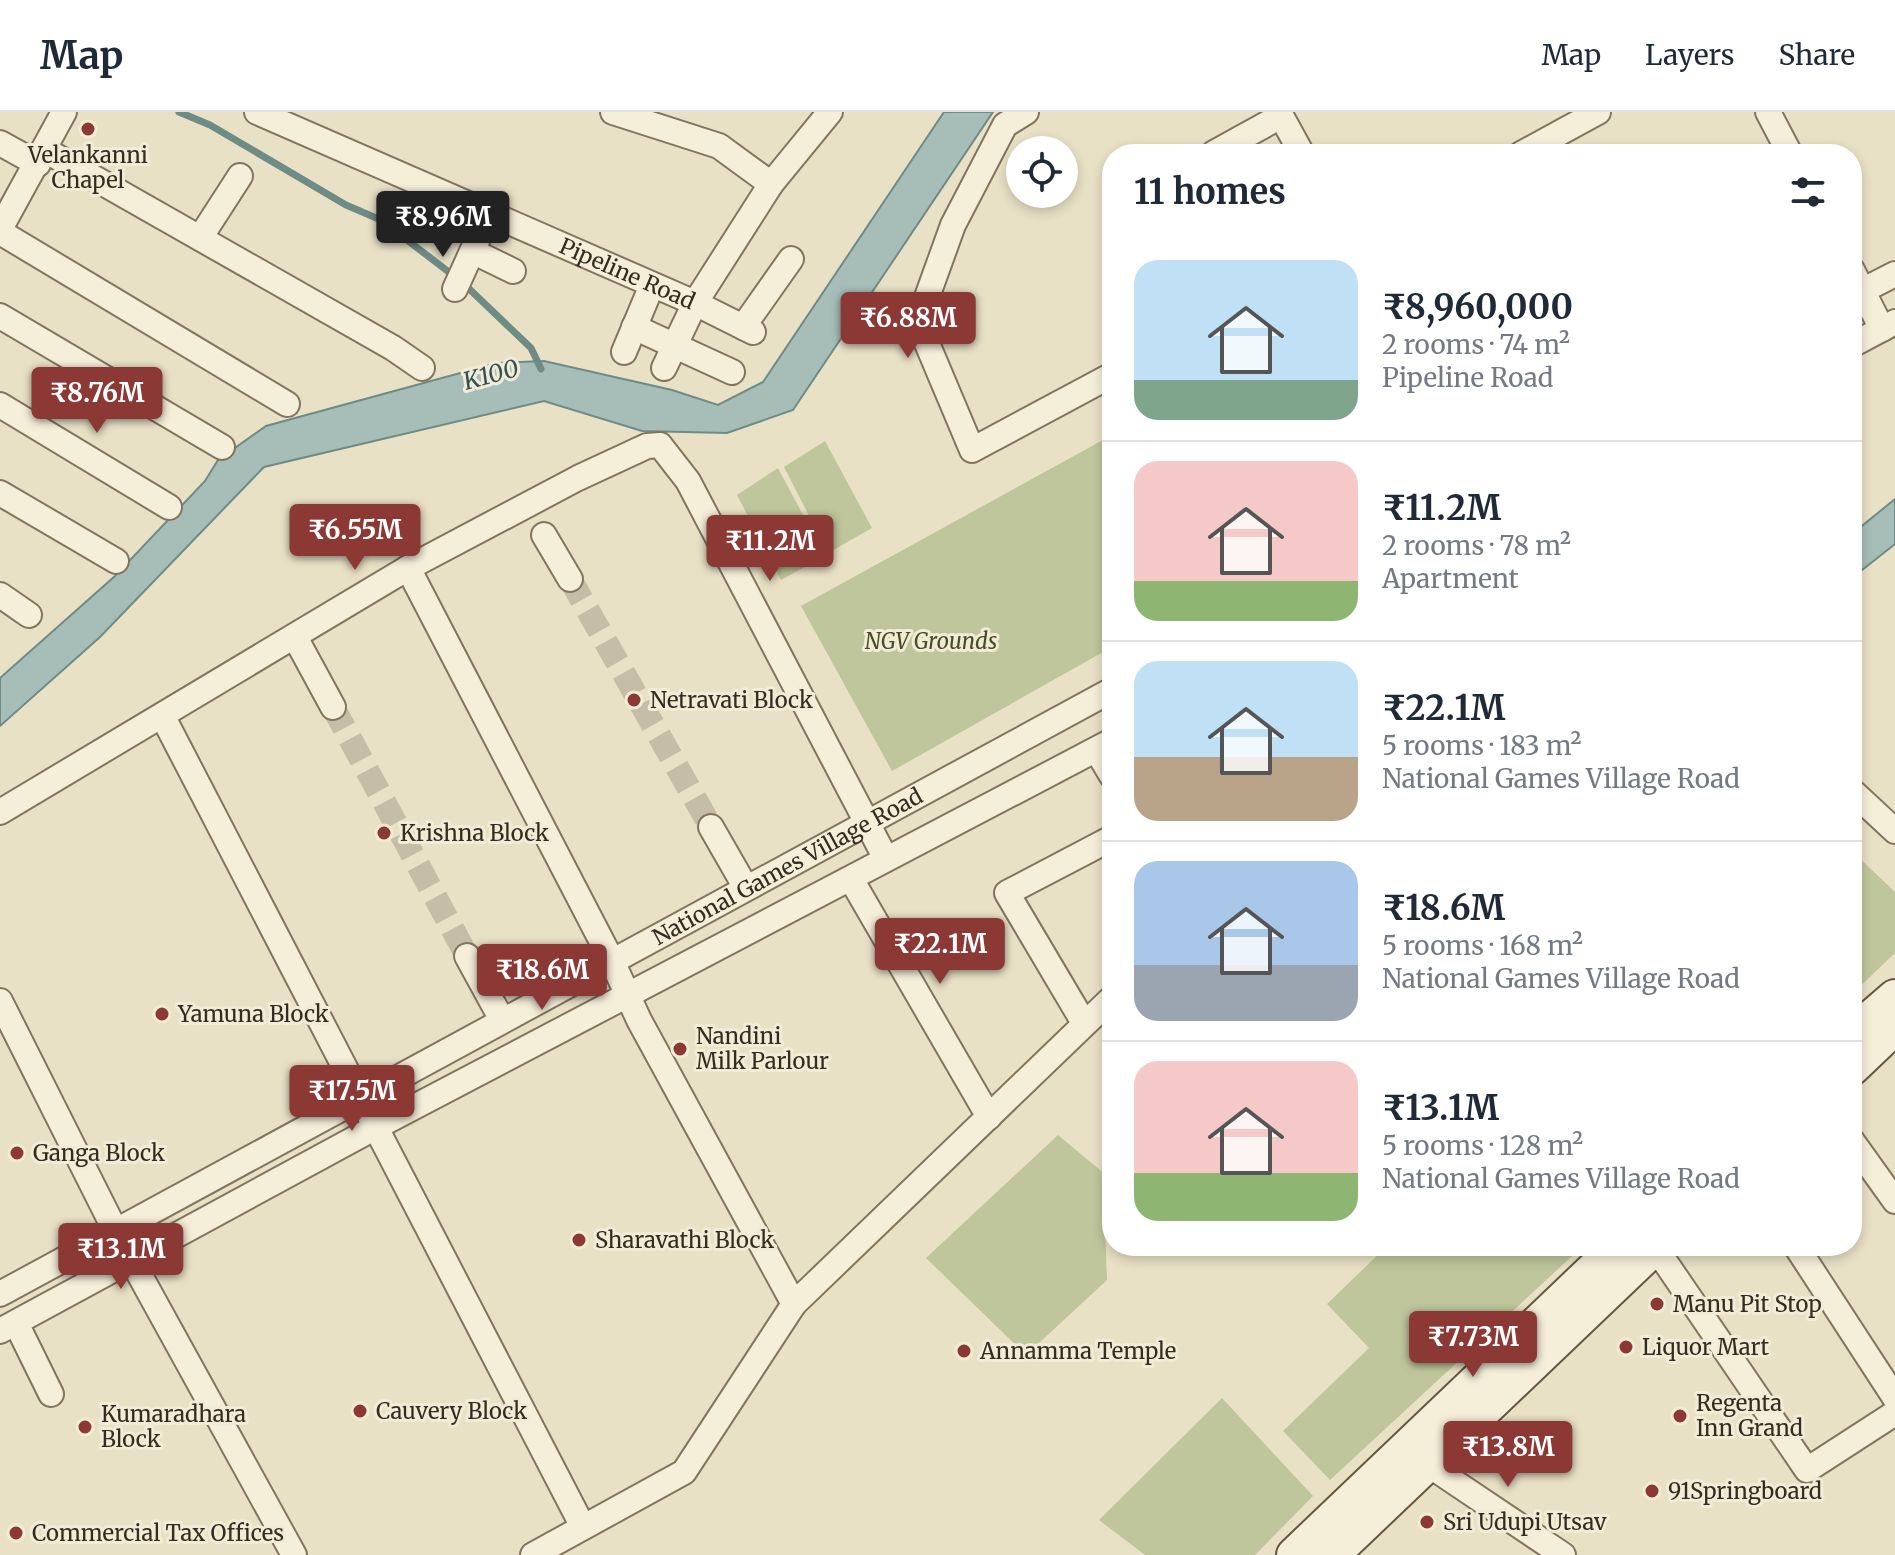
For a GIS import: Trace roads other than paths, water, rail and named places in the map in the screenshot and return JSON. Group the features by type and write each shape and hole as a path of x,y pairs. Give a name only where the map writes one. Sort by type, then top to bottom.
{"main road":[{"path":"1862,1025 1895,997"},
{"path":"1862,1058 1895,1027"},
{"path":"1334,1547 1609,1256"},
{"path":"1294,1555 1334,1547 1644,1256"}],"street":[{"path":"64,112 0,231 287,404"},
{"name":"Pipeline Road","path":"257,112 695,303 771,184 830,112"},
{"path":"613,112 719,146 771,184"},
{"path":"1026,112 1005,125 953,225 918,322 972,450 1102,380"},
{"path":"1539,144 1598,112"},
{"path":"1768,112 1785,144"},
{"path":"1229,144 1280,114 1296,144"},
{"path":"0,143 42,157 200,238 422,368"},
{"path":"200,238 240,176"},
{"path":"455,289 489,214"},
{"path":"474,252 513,271"},
{"path":"670,357 695,303 748,329 791,259"},
{"path":"1862,284 1895,274"},
{"path":"624,352 652,285"},
{"path":"1862,294 1888,326 1862,340"},
{"path":"0,316 222,447"},
{"path":"634,327 670,357 732,372"},
{"path":"0,405 169,507"},
{"path":"0,812 408,568 578,478 647,446 660,445 688,481 707,515 886,859"},
{"path":"0,493 116,561"},
{"path":"544,535 570,579"},
{"path":"408,568 627,994 794,1304"},
{"path":"0,595 29,615"},
{"path":"295,637 333,707"},
{"name":"National Games Village Road","path":"0,1294 1102,695"},
{"path":"163,717 583,1527"},
{"name":"National Games Village Road","path":"8,1327 627,994 1102,748"},
{"path":"1862,800 1895,831"},
{"path":"711,827 746,888"},
{"path":"1084,1023 1007,893 1102,843"},
{"path":"851,879 989,1117"},
{"path":"467,956 502,1020"},
{"path":"0,1001 116,1232 294,1555"},
{"path":"533,1555 684,1472 794,1304 1102,1007"},
{"path":"1862,1155 1895,1201"},
{"path":"1662,1256 1807,1470 1895,1413"},
{"path":"1803,1256 1895,1398"},
{"path":"8,1327 51,1394"},
{"path":"1426,1463 1563,1555"}],"water":[{"name":"K100","path":"944,112 993,112 793,410 727,433 642,431 544,401 264,467 100,637 0,726 0,678 115,576 205,481 218,460 266,426 497,363 544,361 672,390 718,405 763,382"},
{"path":"1895,499 1895,544 1862,570 1862,526"}],"waterway":[{"path":"179,112 210,125 346,205 381,220 454,276"},
{"path":"464,284 531,348 541,369"}],"tunnel":[{"path":"570,579 711,827"},
{"path":"333,707 467,956"}],"place":[{"name":"Velankanni Chapel","path":"88,129"},
{"name":"Netravati Block","path":"634,700"},
{"name":"Krishna Block","path":"384,833"},
{"name":"Yamuna Block","path":"162,1014"},
{"name":"Nandini Milk Parlour","path":"680,1049"},
{"name":"Ganga Block","path":"17,1153"},
{"name":"Sharavathi Block","path":"579,1240"},
{"name":"Manu Pit Stop","path":"1657,1304"},
{"name":"Liquor Mart","path":"1626,1347"},
{"name":"Annamma Temple","path":"964,1351"},
{"name":"Cauvery Block","path":"360,1411"},
{"name":"Regenta Inn Grand","path":"1680,1416"},
{"name":"Kumaradhara Block","path":"85,1427"},
{"name":"91Springboard","path":"1652,1491"},
{"name":"Sri Udupi Utsav","path":"1427,1522"},
{"name":"Commercial Tax Offices","path":"16,1533"}],"park label":[{"name":"NGV Grounds","path":"931,641"}]}
